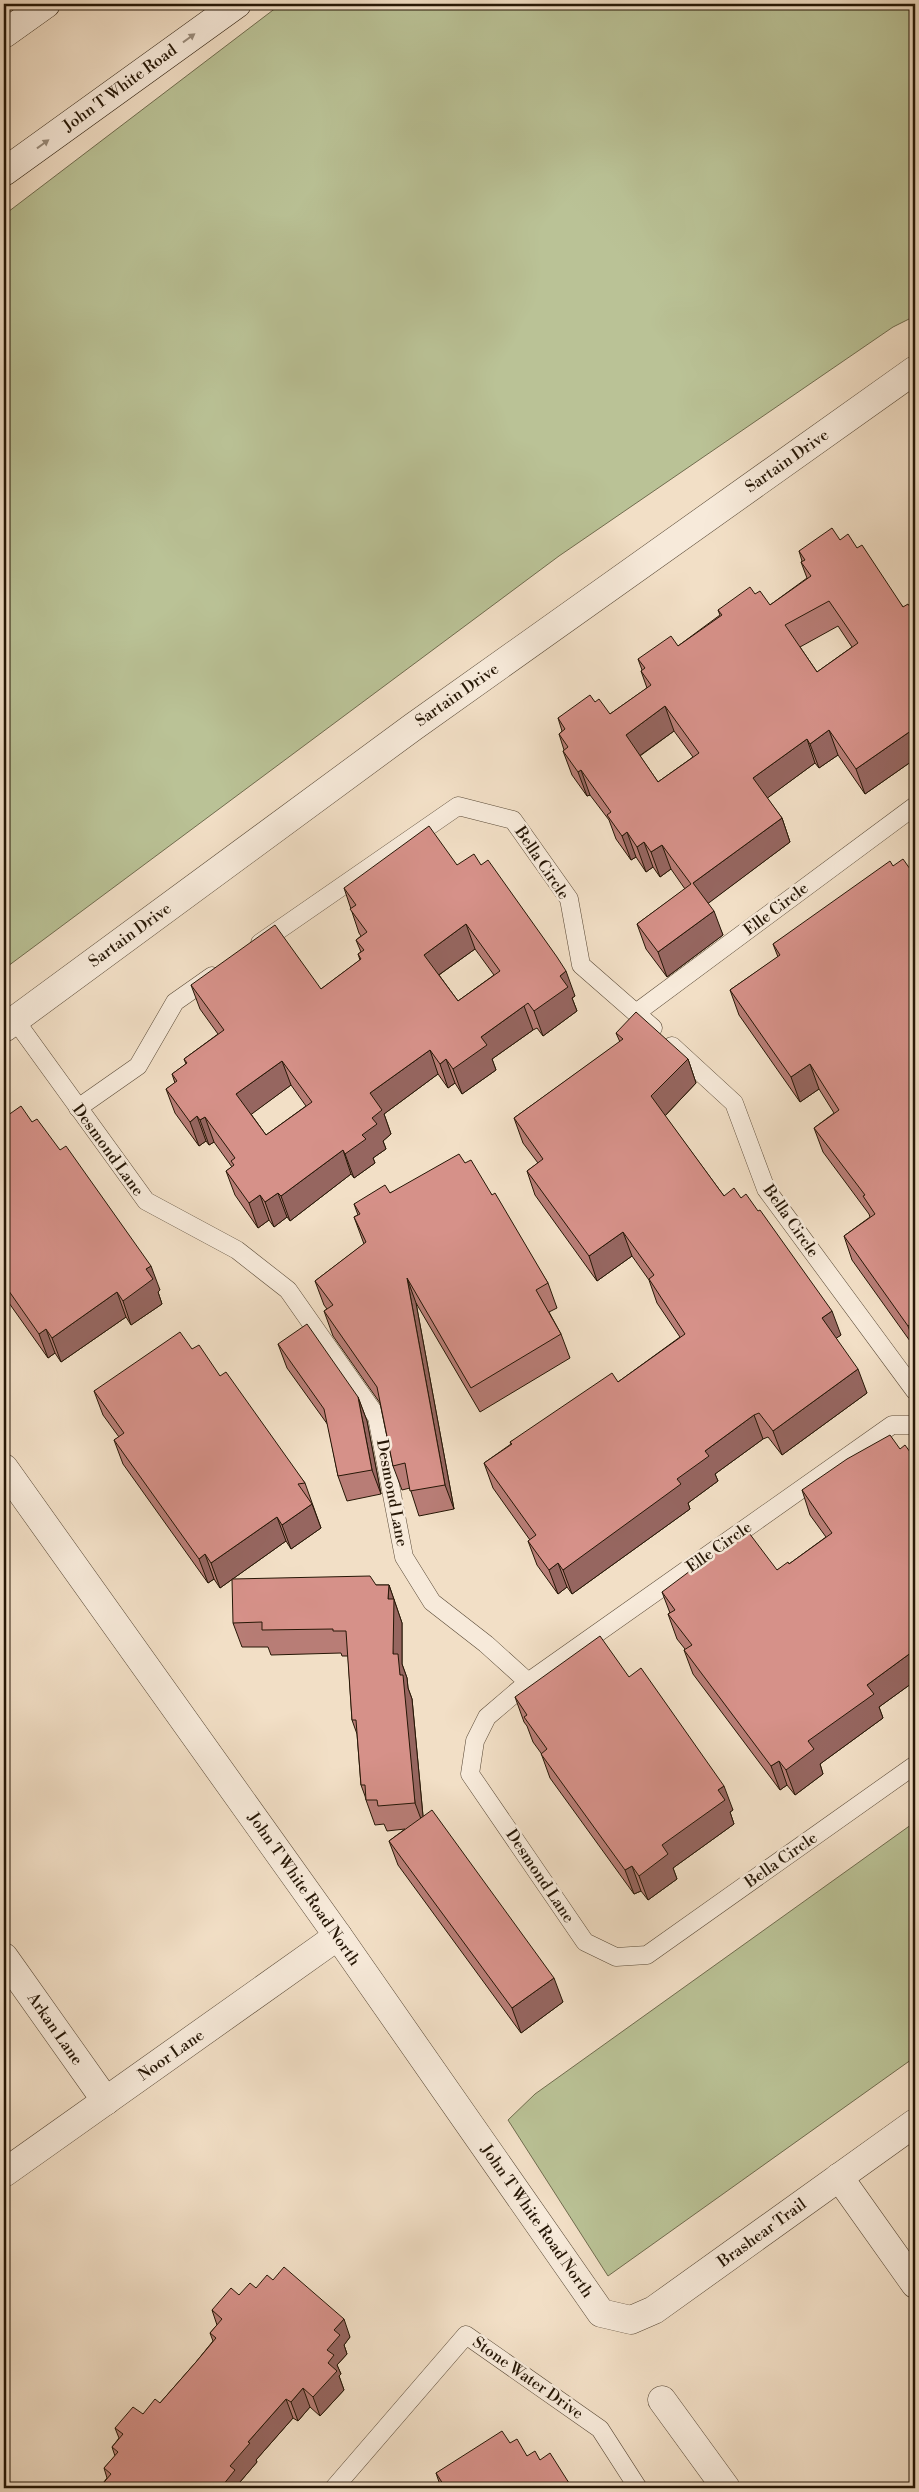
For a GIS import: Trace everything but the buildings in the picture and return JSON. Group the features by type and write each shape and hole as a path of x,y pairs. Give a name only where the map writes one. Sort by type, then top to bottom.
{"street":[{"path":"4,34 46,4"},
{"name":"John T White Road","path":"4,172 237,4"},
{"name":"Sartain Drive","path":"9,1024 405,732 915,370"},
{"name":"John T White Road North","path":"4,1468 338,1936 602,2313"},
{"name":"Noor Lane","path":"4,2173 338,1936"},
{"name":"Arkan Lane","path":"4,1957 106,2101"},
{"name":"Brashear Trail","path":"602,2313 631,2320 654,2310 915,2123"},
{"path":"839,2177 915,2284"},
{"path":"662,2400 726,2488"}],"lane":[{"name":"Bella Circle","path":"248,951 458,806 513,820 568,899 581,965 734,1103 766,1189 915,1391"},
{"name":"Elle Circle","path":"636,1013 915,806"},
{"path":"78,1108 138,1066 175,1002 224,968"},
{"name":"Desmond Lane","path":"9,1024 78,1108 146,1202 237,1250 288,1290 377,1417 404,1557 432,1602 486,1644 528,1682 487,1717 474,1741 470,1774 586,1942 616,1957 647,1955"},
{"name":"Elle Circle","path":"528,1682 892,1425 915,1424"},
{"name":"Bella Circle","path":"647,1955 915,1765"},
{"name":"Stone Water Drive","path":"334,2488 466,2335 600,2429 638,2488"}],"green space":[{"path":"281,4 915,4 915,316 893,327 559,556 4,969 4,215"},
{"path":"915,1822 915,2057 608,2276 508,2120 535,2094"}]}
